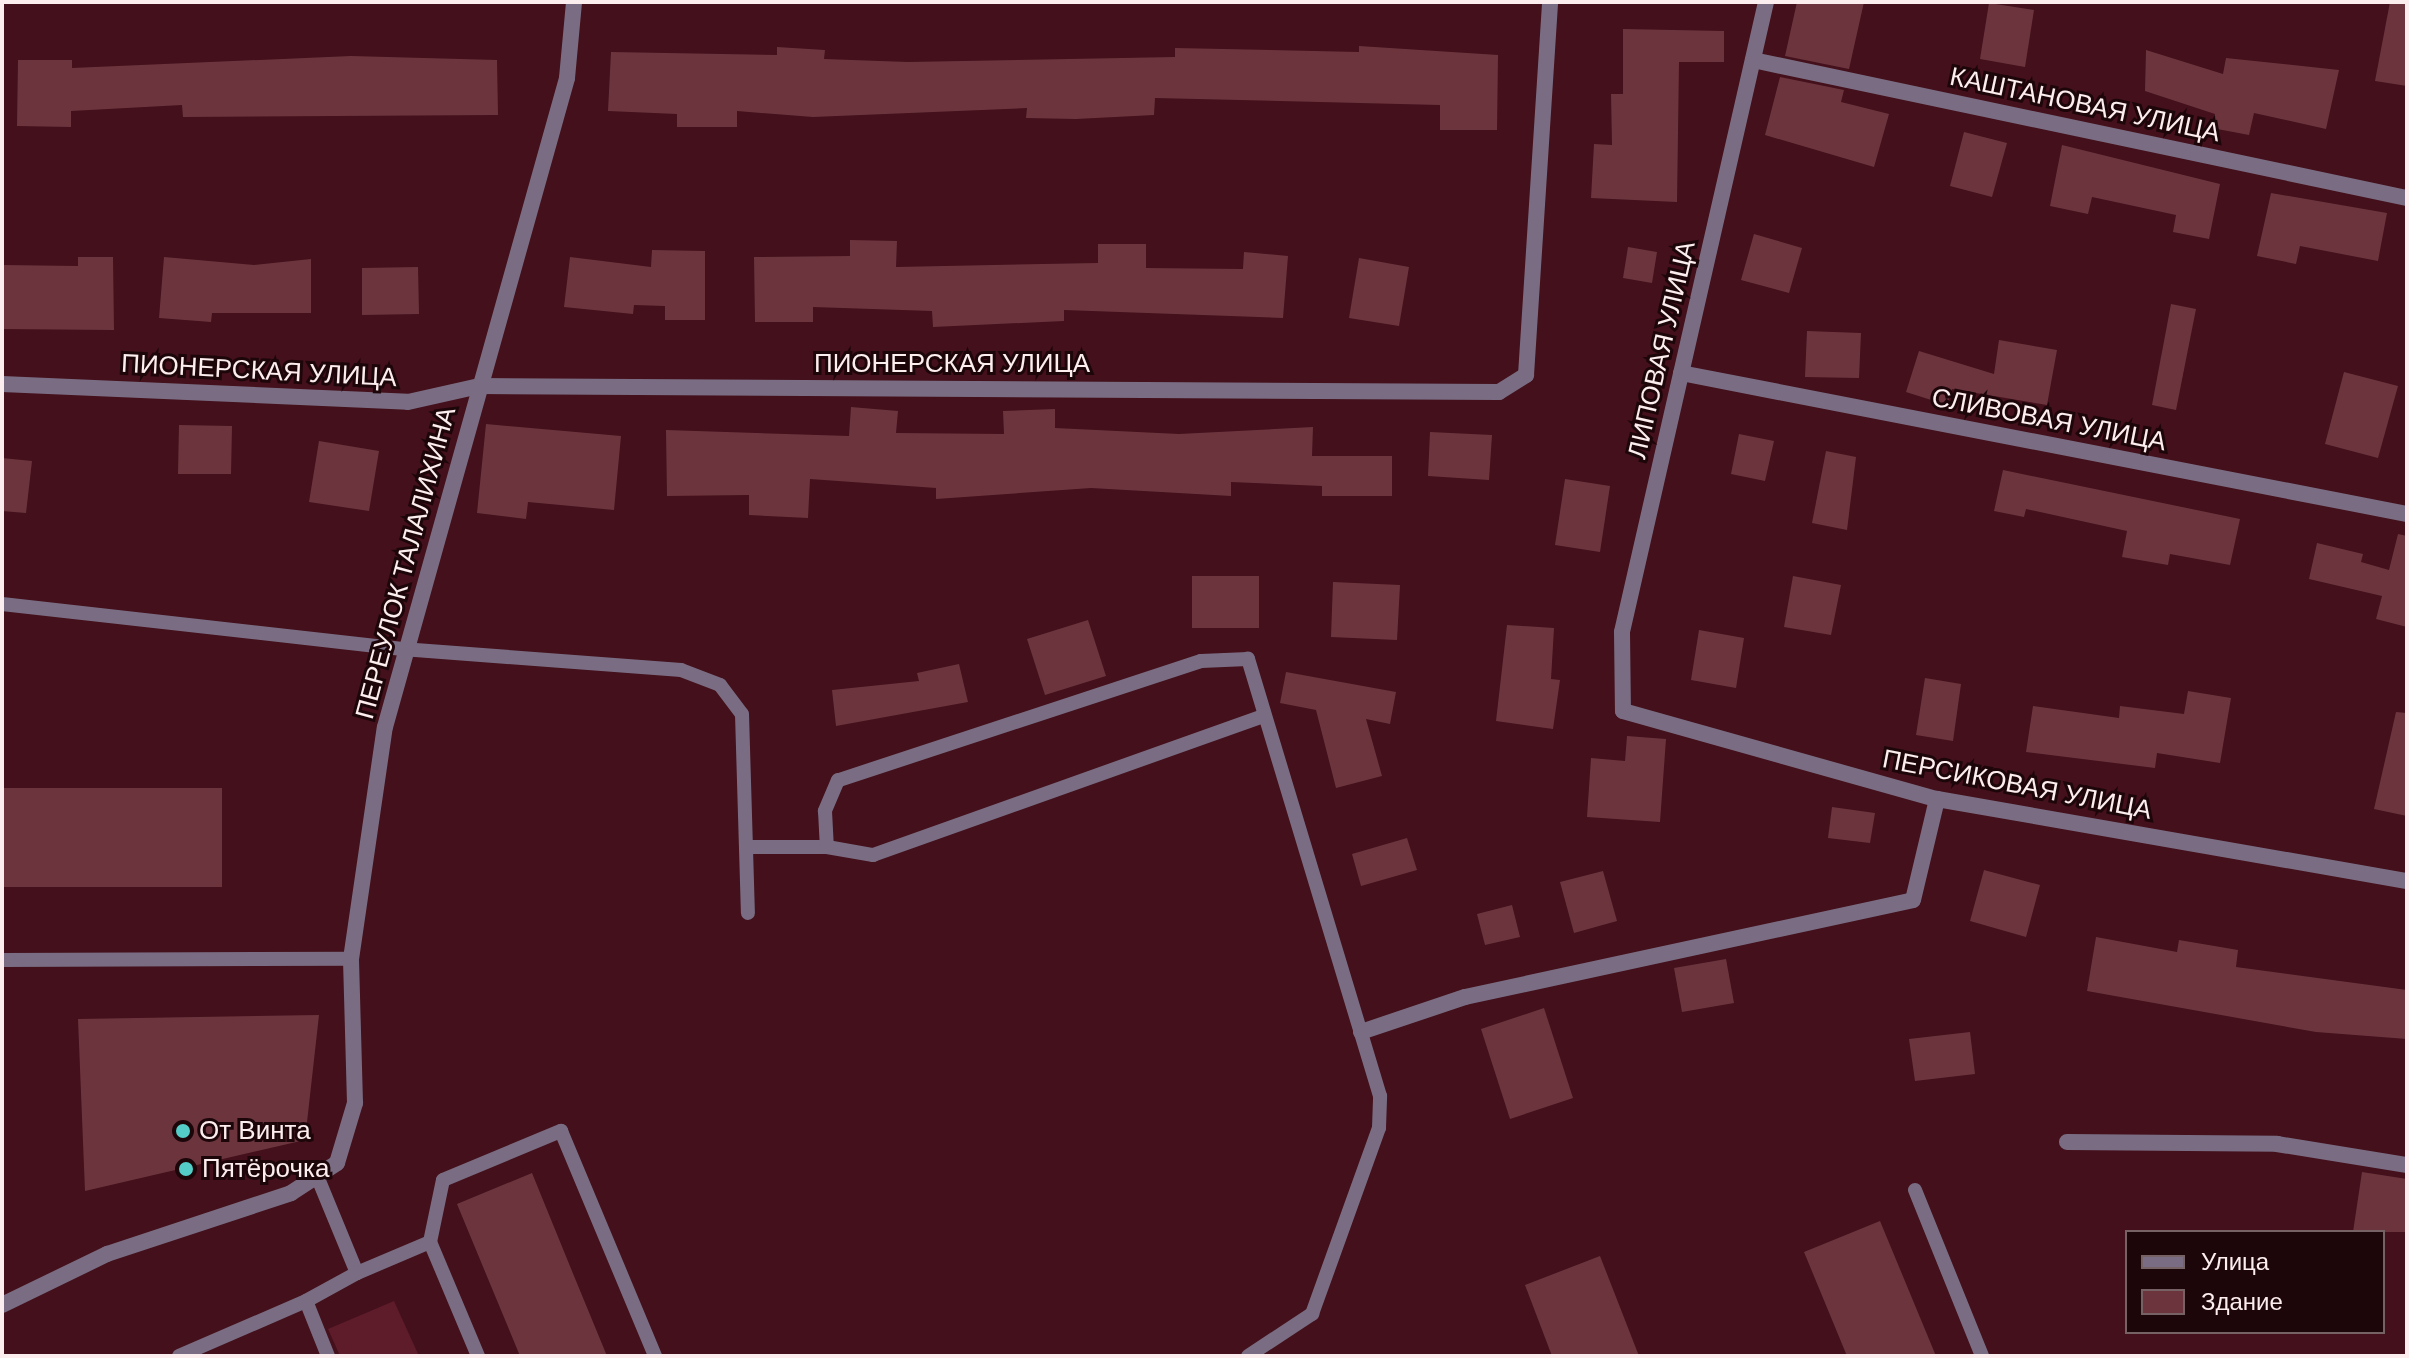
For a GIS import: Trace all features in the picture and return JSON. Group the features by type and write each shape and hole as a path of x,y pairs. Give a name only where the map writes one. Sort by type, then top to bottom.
{"street":[{"name":"ПЕРЕУЛОК ТАЛАЛИХИНА","path":"2,1305 107,1254 291,1193 337,1163 355,1103 351,959 402,649 567,78 574,2"},
{"name":"ПИОНЕРСКАЯ УЛИЦА","path":"2,384 408,402 479,386 1499,392 1526,375 1550,2"},
{"name":"ЛИПОВАЯ УЛИЦА","path":"1623,711 1622,632 1766,2"},
{"name":"КАШТАНОВАЯ УЛИЦА","path":"1753,60 2407,198"},
{"name":"СЛИВОВАЯ УЛИЦА","path":"1681,373 2407,514"},
{"name":"ПЕРСИКОВАЯ УЛИЦА","path":"1623,711 1937,799 2407,881"},
{"path":"1361,1032 1465,997 1913,900 1937,799"},
{"path":"2067,1142 2277,1144 2407,1165"}],"lane":[{"path":"2,604 402,649 681,670 720,685 742,714 749,847 748,913"},
{"path":"827,847 825,811 838,780 1094,693 1201,661 1248,659 1380,1096 1379,1128 1312,1314 1248,1356"},
{"path":"749,847 827,847 873,855 934,837 1263,716"},
{"path":"2,960 351,959"},
{"path":"478,1356 430,1242 443,1180 561,1131 655,1356"},
{"path":"317,1176 357,1273"},
{"path":"1915,1190 1982,1356"},
{"path":"179,1356 306,1301 357,1273 430,1242"},
{"path":"306,1301 328,1356"}],"shaded area":[{"path":"394,1301 419,1356 340,1356 328,1329"}],"building":[{"path":"1797,2 1864,2 1849,69 1785,56"},
{"path":"2390,2 2407,2 2407,86 2375,81"},
{"path":"1989,3 2034,10 2025,67 1980,59"},
{"path":"1623,29 1724,31 1724,62 1679,62 1677,202 1591,198 1594,144 1612,145 1611,94 1623,94"},
{"path":"1359,46 1498,55 1497,130 1440,130 1440,105 1155,98 1154,115 1076,119 1026,118 1027,108 813,117 737,111 737,127 677,127 677,114 608,111 611,52 777,55 777,47 825,50 824,59 908,62 1175,57 1175,48 1359,52"},
{"path":"2146,50 2223,74 2226,58 2339,70 2326,129 2254,113 2249,135 2212,128 2215,114 2145,91"},
{"path":"351,56 497,60 498,115 183,117 182,105 71,111 71,127 17,126 18,60 72,60 72,68"},
{"path":"1780,77 1844,90 1841,102 1889,114 1874,167 1765,135"},
{"path":"1964,132 2007,143 1992,197 1950,186"},
{"path":"2062,145 2220,184 2209,239 2173,232 2176,215 2092,197 2088,214 2050,206"},
{"path":"2271,193 2387,213 2378,261 2300,246 2296,264 2257,256"},
{"path":"1754,234 1802,248 1789,293 1741,280"},
{"path":"850,240 897,241 896,267 1098,263 1098,244 1146,244 1146,268 1243,269 1244,252 1288,256 1283,318 1064,310 1064,321 933,327 932,311 813,307 813,322 755,322 754,257 850,256"},
{"path":"1628,247 1657,252 1652,283 1623,278"},
{"path":"652,250 705,251 705,320 665,320 665,306 634,305 633,314 564,307 570,257 651,267"},
{"path":"78,257 113,257 114,330 2,329 2,265 78,266"},
{"path":"164,257 254,265 311,259 311,313 212,313 211,322 159,318"},
{"path":"1359,258 1409,267 1399,326 1349,318"},
{"path":"418,267 419,314 362,315 362,268"},
{"path":"2171,304 2196,309 2176,410 2152,405"},
{"path":"1807,331 1861,333 1859,378 1805,377"},
{"path":"1999,340 2057,350 2047,405 1952,389 1947,405 1906,392 1919,351 1994,374"},
{"path":"2344,372 2398,386 2378,458 2325,444"},
{"path":"851,407 898,411 896,433 1004,434 1003,411 1055,409 1055,428 1179,434 1313,427 1312,456 1392,456 1392,496 1322,496 1322,486 1231,482 1231,496 1091,488 936,499 936,488 810,479 808,518 749,515 749,495 667,496 666,430 849,436"},
{"path":"486,424 621,436 614,510 528,502 526,519 477,513"},
{"path":"179,425 232,426 231,474 178,474"},
{"path":"1430,432 1492,435 1489,480 1428,476"},
{"path":"1739,434 1774,441 1765,481 1731,474"},
{"path":"319,441 379,451 369,511 309,502"},
{"path":"1826,451 1856,457 1847,530 1812,523"},
{"path":"2,458 32,461 26,513 2,511"},
{"path":"2003,470 2240,519 2230,565 2170,554 2168,565 2122,557 2127,531 2026,509 2024,517 1994,511"},
{"path":"1565,479 1610,486 1600,552 1555,545"},
{"path":"2398,534 2407,536 2407,627 2376,619 2382,596 2309,579 2317,543 2363,554 2361,562 2389,570"},
{"path":"1192,576 1259,576 1259,628 1192,628"},
{"path":"1793,576 1841,585 1831,635 1784,627"},
{"path":"1333,582 1400,585 1397,640 1331,637"},
{"path":"1088,620 1106,676 1045,695 1027,639"},
{"path":"1507,625 1554,628 1551,679 1560,680 1553,729 1496,721"},
{"path":"1699,630 1744,638 1736,688 1691,680"},
{"path":"959,664 968,702 836,726 832,690 919,681 917,673"},
{"path":"1286,672 1396,692 1390,724 1366,719 1382,776 1336,788 1316,710 1280,703"},
{"path":"1925,678 1961,684 1953,741 1916,735"},
{"path":"2188,691 2231,698 2220,763 2157,753 2155,768 2026,752 2033,706 2119,718 2120,706 2184,714"},
{"path":"2396,712 2407,713 2407,816 2374,809"},
{"path":"1627,736 1666,739 1660,822 1587,817 1591,758 1625,761"},
{"path":"2,788 222,788 222,887 2,887"},
{"path":"1832,807 1875,813 1870,843 1828,838"},
{"path":"1407,838 1417,870 1361,886 1352,854"},
{"path":"1984,870 2040,885 2026,937 1970,921"},
{"path":"1603,871 1617,921 1574,933 1560,882"},
{"path":"1512,905 1520,937 1485,945 1477,914"},
{"path":"2096,937 2177,952 2179,940 2238,950 2236,967 2407,990 2407,1039 2316,1032 2087,991"},
{"path":"1726,959 1734,1003 1682,1012 1674,968"},
{"path":"1544,1008 1573,1098 1510,1119 1481,1029"},
{"path":"319,1015 305,1140 85,1191 78,1019"},
{"path":"1970,1032 1975,1074 1915,1081 1909,1039"},
{"path":"2362,1172 2407,1179 2407,1232 2353,1230"},
{"path":"532,1173 607,1356 520,1356 457,1204"},
{"path":"1880,1221 1936,1356 1847,1356 1804,1252"},
{"path":"1600,1256 1639,1356 1552,1356 1525,1285"}],"place":[{"name":"От Винта","path":"183,1131"},
{"name":"Пятёрочка","path":"186,1169"}]}
